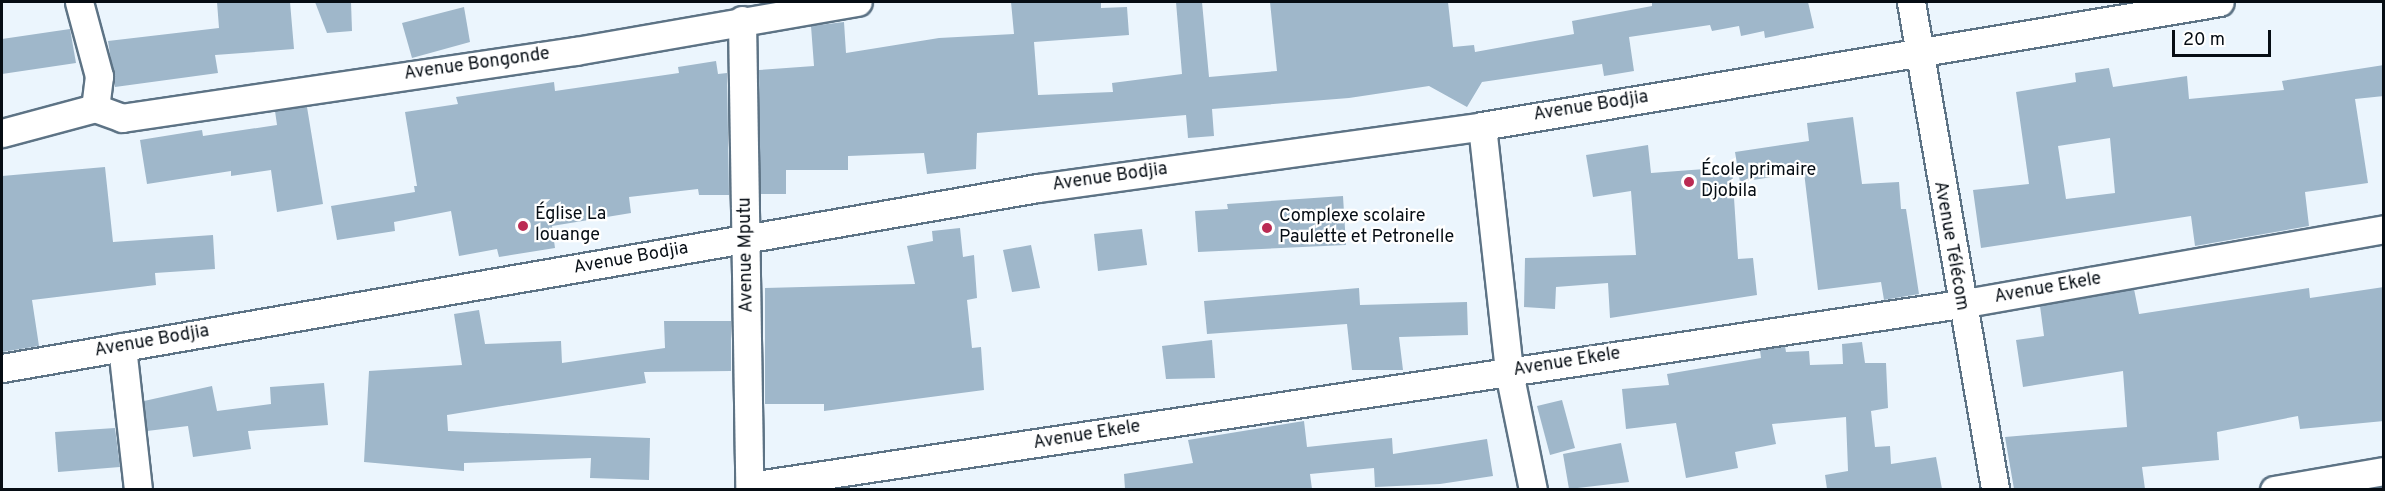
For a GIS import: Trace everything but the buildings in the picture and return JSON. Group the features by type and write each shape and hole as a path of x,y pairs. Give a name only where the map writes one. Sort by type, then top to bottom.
{"street":[{"path":"2,134 95,108 99,76 79,2"},
{"name":"Avenue Bongonde","path":"95,108 122,118 576,51 742,20 858,2"},
{"name":"Avenue Télécom","path":"1911,2 1960,304 1995,489"},
{"name":"Avenue Bodjia","path":"2,368 1038,188 1482,126 2220,2"},
{"name":"Avenue Mputu","path":"742,20 749,488"},
{"path":"1482,126 1509,372 1533,489"},
{"name":"Avenue Ekele","path":"749,488 1960,304 2384,229"},
{"path":"122,347 138,489"},
{"path":"2274,489 2384,471"}],"place":[{"name":"École primaire Djobila","path":"1689,182"},
{"name":"Église La louange","path":"523,226"},
{"name":"Complexe scolaire Paulette et Petronelle","path":"1267,228"}]}
